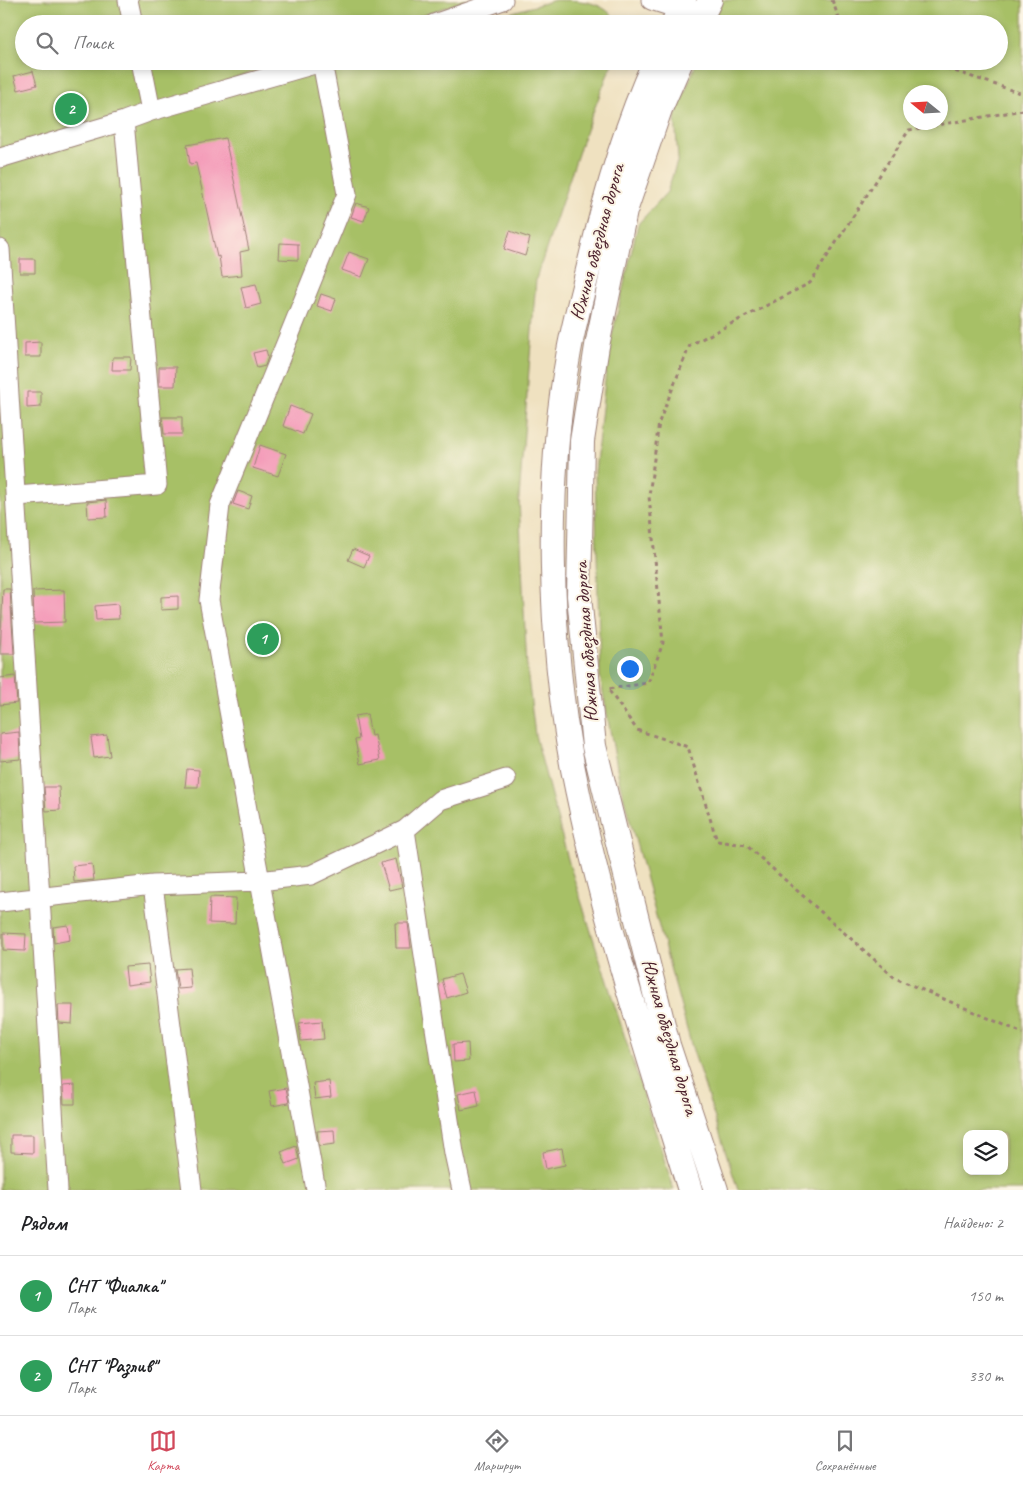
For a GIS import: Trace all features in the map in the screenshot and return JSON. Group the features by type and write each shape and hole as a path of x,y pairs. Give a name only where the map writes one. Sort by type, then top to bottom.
{"main road":[{"name":"Южная объездная дорога","path":"651,70 636,102 604,202 568,357 554,471 556,623 573,767 598,878 645,1047 690,1190"},
{"name":"Южная объездная дорога","path":"677,70 660,109 626,211 597,346 582,441 579,596 594,746 668,1045 716,1190"}],"street":[{"path":"128,0 131,15"},
{"path":"460,15 503,0"},
{"path":"651,0 690,13"},
{"path":"143,70 152,111"},
{"path":"0,158 152,111 295,70"},
{"path":"316,1190 209,600 220,505 347,194 324,70"},
{"path":"17,496 157,484 124,121"},
{"path":"0,248 17,496 39,897 58,1190"},
{"path":"0,902 153,884 259,880 311,875 405,830 440,800 506,779"},
{"path":"405,830 454,1152 462,1190"},
{"path":"153,884 192,1190"}],"path":[{"path":"832,0 838,15"},
{"path":"952,70 1023,94"},
{"path":"1023,110 910,130 810,282 690,345 659,422 649,496 663,643 648,683 608,689 637,730 688,747 717,841 746,845 894,978 1023,1033"}],"green space":[{"path":"0,0 467,0 423,15 15,15 15,70 259,70 9,155 307,70 609,70 586,130 536,279 519,498 527,669 535,735 569,863 674,1190 0,1190"},
{"path":"555,0 573,0 599,6 611,15 502,15"},
{"path":"722,0 1023,0 1023,1190 738,1190 691,1044 620,784 600,676 595,472 608,353 638,224 667,192 678,159 675,117 693,70 1008,70 1008,15 715,15"}],"building":[{"path":"33,71 37,85 18,90 14,76"},
{"path":"225,138 249,250 240,252 242,275 222,277 219,256 217,257 196,163 190,164 187,145"},
{"path":"356,203 369,207 364,221 351,217"},
{"path":"510,231 530,238 525,256 504,249"},
{"path":"280,243 298,244 298,260 279,259"},
{"path":"349,252 369,259 362,277 342,270"},
{"path":"20,259 35,259 35,273 20,273"},
{"path":"256,284 261,304 246,308 241,287"},
{"path":"321,294 336,299 332,311 317,306"},
{"path":"41,342 41,357 25,357 25,343"},
{"path":"266,350 268,357 265,366 257,368 253,353"},
{"path":"113,357 131,357 130,370 112,370"},
{"path":"159,367 176,367 175,386 159,386"},
{"path":"27,392 41,392 41,407 27,408"},
{"path":"290,406 311,414 303,434 283,426"},
{"path":"162,417 182,417 182,434 164,434"},
{"path":"260,445 286,454 278,476 253,468"},
{"path":"238,491 252,496 248,509 233,504"},
{"path":"106,500 107,517 88,518 87,502"},
{"path":"353,549 369,556 364,567 348,560"},
{"path":"3,589 10,589 14,654 0,654"},
{"path":"64,590 65,622 34,623 33,591"},
{"path":"178,596 178,609 161,610 161,597"},
{"path":"118,604 119,619 96,620 95,606"},
{"path":"15,676 17,703 0,705 0,678"},
{"path":"367,714 371,736 375,735 380,760 360,764 355,740 359,739 355,716"},
{"path":"19,732 20,759 0,761 0,734"},
{"path":"107,735 110,756 94,758 91,737"},
{"path":"187,769 199,770 198,787 185,787"},
{"path":"44,787 59,787 60,810 46,811"},
{"path":"396,859 402,887 389,890 381,863"},
{"path":"92,864 94,880 74,882 73,866"},
{"path":"210,897 236,898 235,924 209,923"},
{"path":"395,923 408,923 411,948 396,948"},
{"path":"68,925 70,940 54,943 53,927"},
{"path":"3,933 26,934 25,951 3,950"},
{"path":"148,965 150,982 127,985 125,967"},
{"path":"189,968 191,988 178,989 175,969"},
{"path":"460,974 466,992 447,998 442,979"},
{"path":"58,1005 73,1005 72,1024 59,1023"},
{"path":"322,1021 324,1039 301,1041 299,1023"},
{"path":"468,1043 469,1061 454,1062 453,1044"},
{"path":"329,1081 331,1097 315,1099 313,1083"},
{"path":"75,1085 75,1104 64,1104 63,1086"},
{"path":"286,1088 289,1103 272,1106 269,1091"},
{"path":"476,1090 479,1106 461,1110 458,1094"},
{"path":"334,1130 335,1144 319,1146 317,1131"},
{"path":"11,1135 33,1135 33,1153 11,1152"},
{"path":"296,1146 299,1159 286,1164 281,1152"},
{"path":"562,1148 565,1165 546,1169 543,1152"}],"place":[{"name":"СНТ \"Разлив\"","path":"71,109"},
{"name":"СНТ \"Фиалка\"","path":"263,639"}]}
